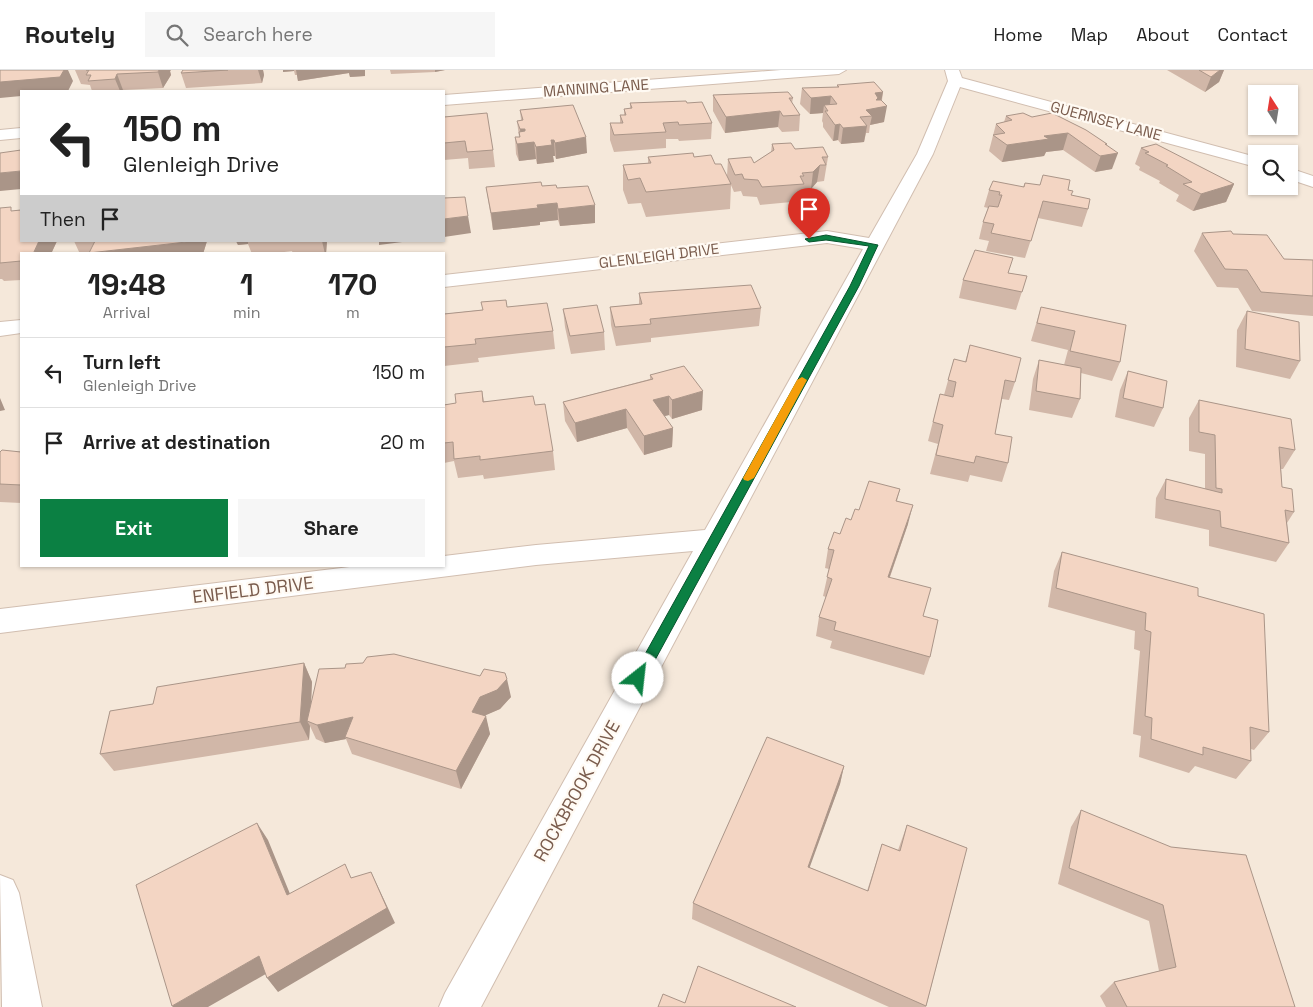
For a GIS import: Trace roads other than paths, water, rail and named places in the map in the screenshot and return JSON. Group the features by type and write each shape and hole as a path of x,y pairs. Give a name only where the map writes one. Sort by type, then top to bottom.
{"street":[{"name":"MANNING LANE","path":"445,100 839,70"},
{"name":"GUERNSEY LANE","path":"954,76 1248,160"},
{"name":"ROCKBROOK DRIVE","path":"459,1007 925,154 954,76"},
{"path":"0,135 20,134"},
{"path":"1298,176 1313,182"},
{"name":"GLENLEIGH DRIVE","path":"445,281 826,237 874,245"},
{"path":"0,329 20,327"},
{"name":"ENFIELD DRIVE","path":"445,566 536,555 714,539"},
{"name":"ENFIELD DRIVE","path":"0,621 439,567"},
{"path":"0,893 22,1007"}]}
